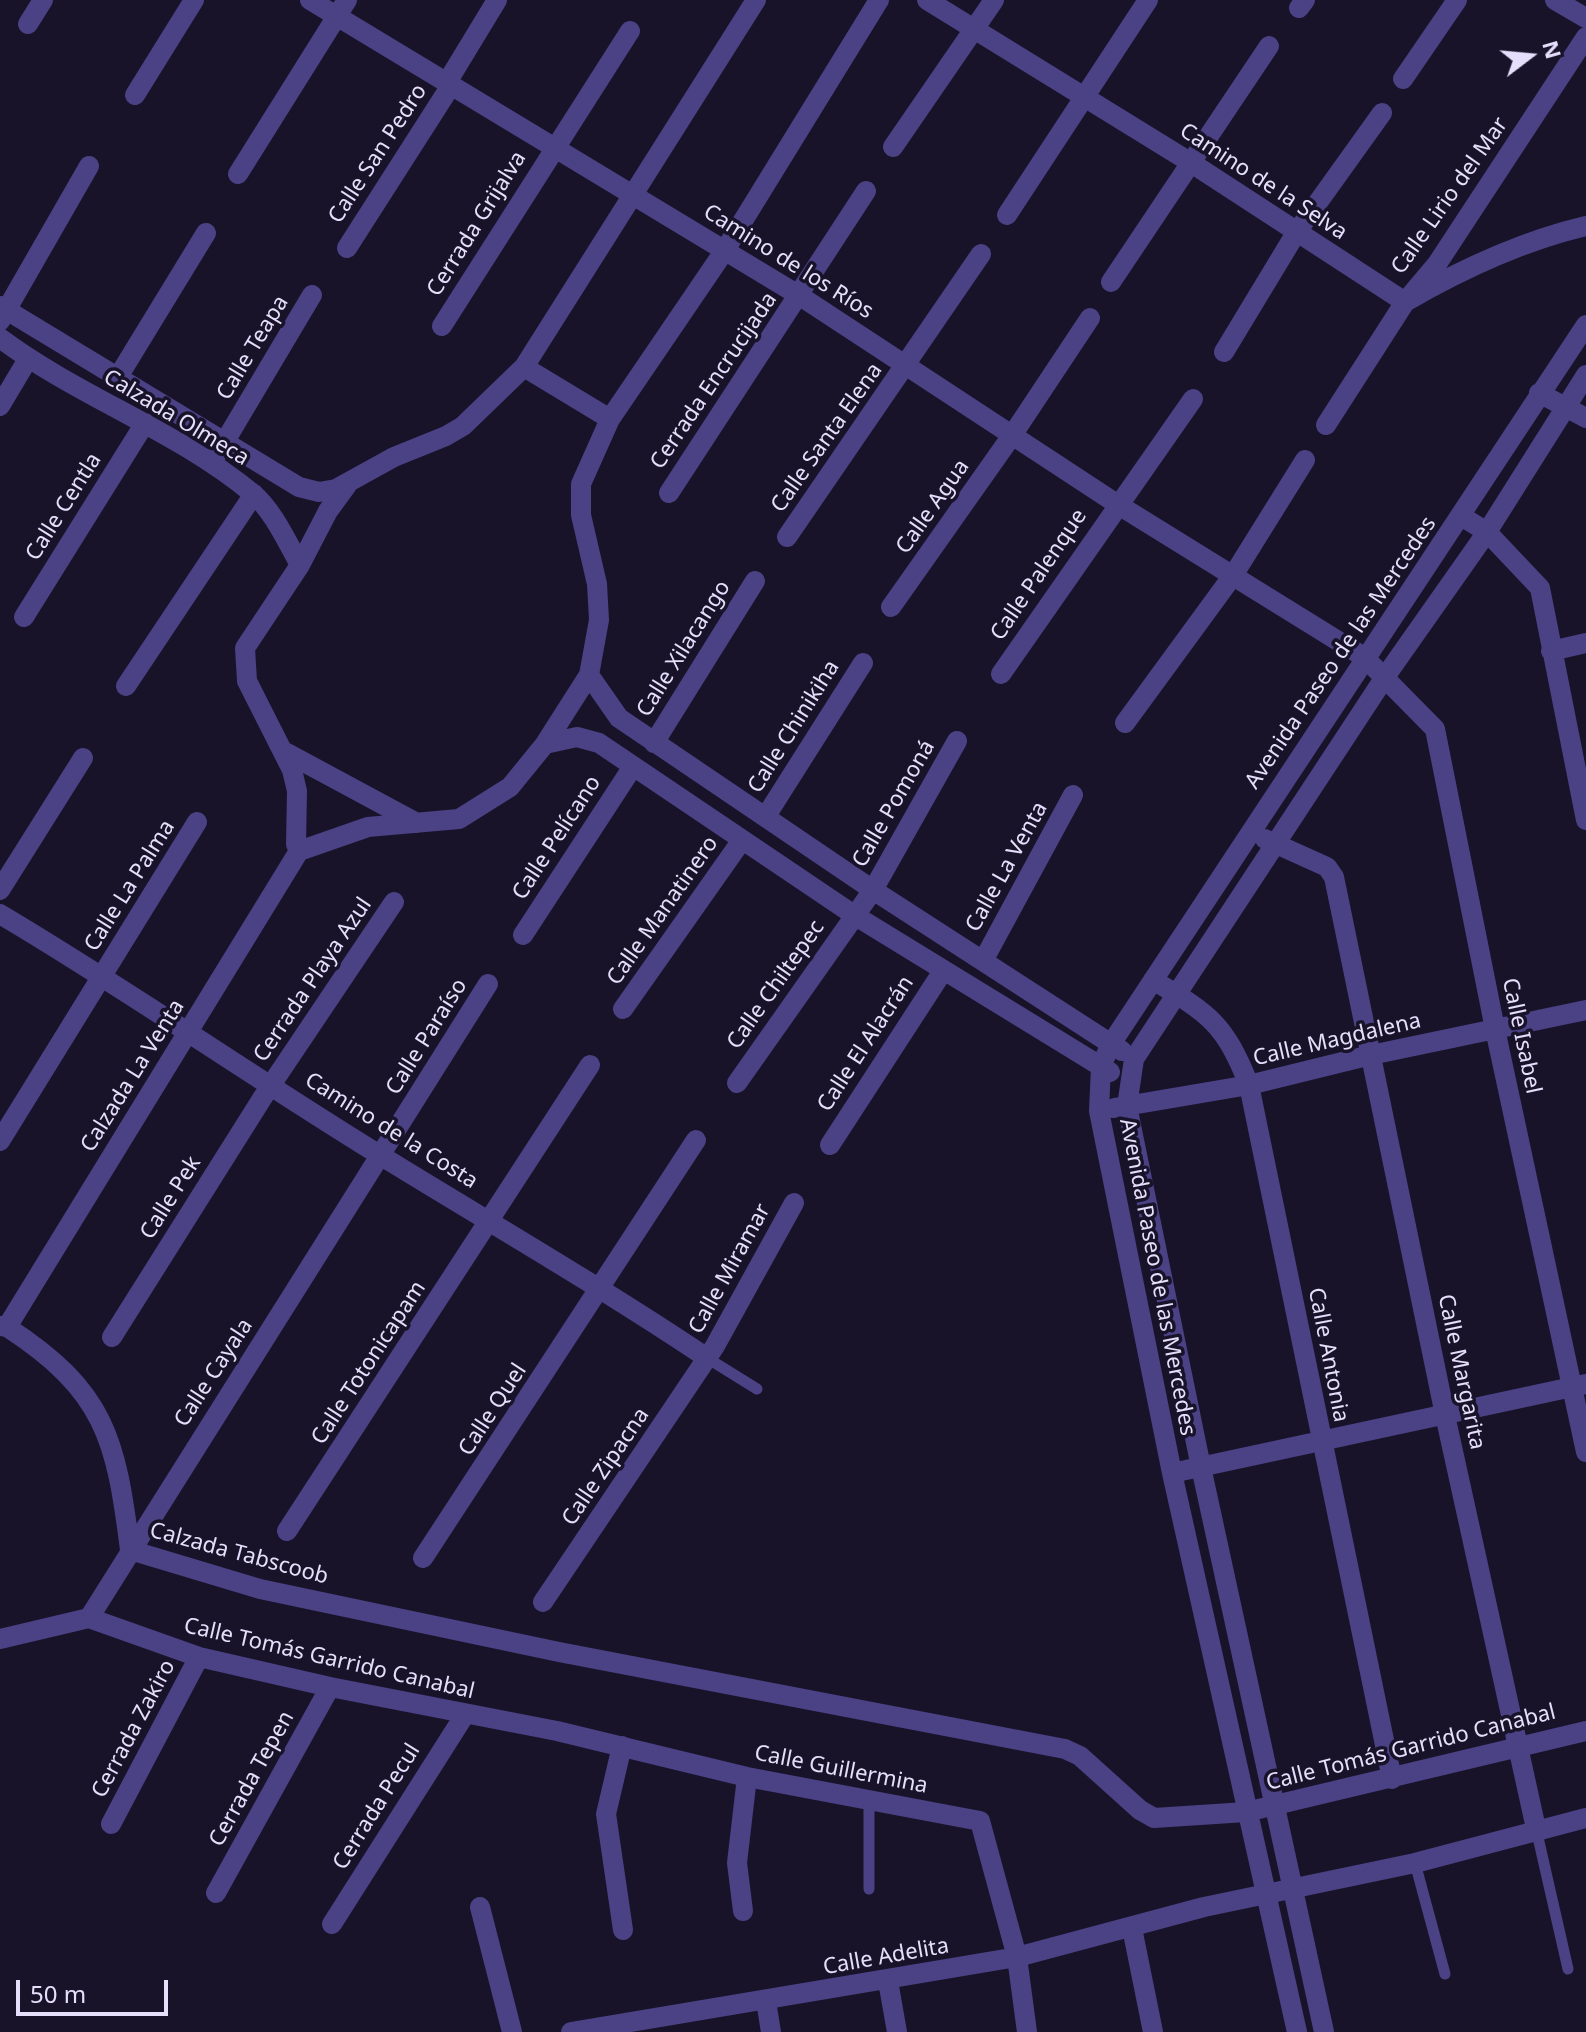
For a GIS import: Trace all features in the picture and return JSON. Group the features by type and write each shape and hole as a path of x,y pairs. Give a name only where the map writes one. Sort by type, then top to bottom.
{"street":[{"path":"28,24 43,0"},
{"path":"135,95 194,0"},
{"name":"Camino de los Ríos","path":"310,0 341,8 448,85 800,296 1117,504 1364,657"},
{"name":"Calle San Pedro","path":"347,248 497,0"},
{"path":"89,166 2,312 118,377 299,487 319,492 347,485 374,467 463,426 524,367 756,0"},
{"path":"347,485 328,511 300,565 245,648 243,662 247,681 287,753 297,791 295,836 299,851 368,827 420,825 459,819 510,787 545,744 589,675 599,620 597,584 581,515 581,484 610,419 725,250 879,0"},
{"name":"Camino de la Selva","path":"927,0 1193,164 1405,302"},
{"path":"893,147 994,0"},
{"path":"1007,215 1082,96 1148,0"},
{"path":"1403,79 1457,0"},
{"path":"1555,0 1586,18"},
{"path":"238,174 341,8"},
{"name":"Cerrada Grijalva","path":"442,326 630,31"},
{"name":"Calle Lirio del Mar","path":"1326,425 1405,302 1437,264 1586,37"},
{"path":"1111,282 1193,164 1269,46"},
{"path":"1224,352 1296,233 1382,113"},
{"name":"Cerrada Encrucijada","path":"669,493 866,191"},
{"path":"1405,302 1451,275 1530,242 1586,226"},
{"path":"118,377 206,233"},
{"name":"Calle Santa Elena","path":"787,537 981,254"},
{"name":"Calle Teapa","path":"209,465 312,295"},
{"name":"Calle Agua","path":"891,607 1090,318"},
{"name":"Avenida Paseo de las Mercedes","path":"1297,2032 1172,1473 1099,1111 1101,1066 1111,1044 1364,657 1586,325"},
{"name":"Calzada Olmeca","path":"0,338 28,359 145,423 254,494 300,565"},
{"path":"0,406 28,359"},
{"path":"524,367 610,419"},
{"name":"Avenida Paseo de las Mercedes","path":"1324,2032 1201,1467 1127,1106 1130,1083 1134,1059 1179,996 1385,677 1487,532 1586,375"},
{"path":"1539,393 1586,418"},
{"name":"Calle Palenque","path":"1001,674 1193,399"},
{"name":"Calle Centla","path":"24,617 145,423"},
{"path":"1125,723 1234,574 1305,460"},
{"path":"126,686 254,494"},
{"path":"1461,516 1487,532 1540,588 1586,820"},
{"name":"Calle Xilacango","path":"654,743 755,581"},
{"path":"1551,651 1586,643"},
{"name":"Calle Isabel","path":"1364,657 1435,729 1495,1029 1579,1385 1586,1452"},
{"name":"Calle Chinikiha","path":"766,816 863,663"},
{"path":"589,675 619,718 654,743 1134,1059"},
{"path":"545,744 577,737 599,743 854,915 1130,1083"},
{"name":"Calle Pomoná","path":"854,915 873,890 957,741"},
{"path":"287,753 420,825"},
{"path":"0,890 83,758"},
{"name":"Calle Pelícano","path":"523,935 632,768"},
{"name":"Calle La Venta","path":"983,961 1073,795"},
{"name":"Calle La Palma","path":"0,1141 197,822"},
{"name":"Calle Margarita","path":"1250,832 1327,867 1334,877 1445,1415 1537,1833"},
{"name":"Calle Manatinero","path":"623,1009 742,840"},
{"name":"Calzada La Venta","path":"4,1327 299,851"},
{"name":"Cerrada Playa Azul","path":"272,1084 394,902"},
{"name":"Camino de la Costa","path":"0,914 103,975 381,1156 601,1286 707,1358"},
{"name":"Calle Chiltepec","path":"737,1083 854,915"},
{"name":"Calle El Alacrán","path":"830,1145 943,971"},
{"name":"Calle Antonia","path":"1153,980 1210,1015 1233,1046 1249,1085 1392,1779"},
{"name":"Calle Paraíso","path":"381,1156 488,984"},
{"name":"Calle Magdalena","path":"1099,1111 1249,1085 1371,1055 1586,1010"},
{"name":"Calle Totonicapam","path":"287,1531 590,1065"},
{"name":"Calle Pek","path":"112,1337 272,1084"},
{"name":"Calle Quel","path":"423,1558 696,1140"},
{"name":"Calle Cayala","path":"89,1618 381,1156"},
{"name":"Calle Miramar","path":"707,1358 794,1203"},
{"name":"Calzada Tabscoob","path":"4,1327 52,1356 92,1404 112,1446 130,1550 260,1589 559,1652 1065,1749 1080,1756 1140,1810 1154,1818 1246,1812"},
{"name":"Calle Zipacna","path":"543,1602 707,1358"},
{"path":"1172,1473 1579,1385"},
{"path":"0,1639 89,1618"},
{"name":"Calle Tomás Garrido Canabal","path":"89,1618 199,1657 464,1716 557,1731"},
{"name":"Cerrada Zakiro","path":"111,1824 199,1657"},
{"name":"Cerrada Tepen","path":"216,1893 330,1687"},
{"name":"Cerrada Pecul","path":"332,1924 464,1716"},
{"name":"Calle Guillermina","path":"557,1731 747,1777 980,1821 1017,1957"},
{"name":"Calle Tomás Garrido Canabal","path":"1246,1812 1586,1731"},
{"path":"622,1746 606,1814 623,1930"},
{"path":"743,1911 737,1863 747,1777"},
{"path":"1265,1892 1415,1863 1586,1818"},
{"name":"Calle Adelita","path":"571,2032 639,2027 766,2001 1017,1957 1265,1892"},
{"path":"480,1907 512,2032"},
{"path":"1132,1928 1153,2032"},
{"path":"1017,1957 1027,2032"},
{"path":"888,1981 897,2032"},
{"path":"766,2001 771,2032"}],"lane":[{"name":"Camino de la Costa","path":"707,1358 757,1389"},
{"path":"869,1801 869,1889"},
{"name":"Calle Margarita","path":"1537,1833 1568,1969"},
{"path":"1415,1863 1445,1974"}]}
